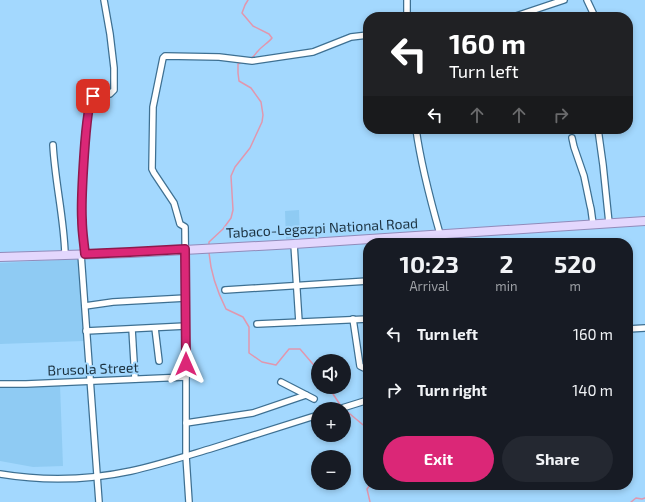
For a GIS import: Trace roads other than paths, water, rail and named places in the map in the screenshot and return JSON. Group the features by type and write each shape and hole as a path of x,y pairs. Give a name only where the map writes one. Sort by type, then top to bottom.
{"main road":[{"name":"Tabaco-Legazpi National Road","path":"418,238 440,234 645,221"},
{"name":"Tabaco-Legazpi National Road","path":"0,257 363,241"}],"street":[{"path":"99,502 86,331 82,203 88,113 91,98 100,94 110,94 114,90 114,68 104,0"},
{"path":"407,0 407,12"},
{"path":"527,12 564,0"},
{"path":"587,0 593,12"},
{"path":"189,502 186,456 185,227 180,224 174,203 152,169 153,107 163,58 165,56 192,56 219,57 252,61 312,52 351,37 363,36"},
{"path":"417,134 428,189 440,234"},
{"path":"599,134 609,223"},
{"path":"572,138 584,176 593,224"},
{"path":"53,145 54,163 64,233 65,254"},
{"path":"294,244 299,322"},
{"path":"225,290 363,282"},
{"path":"85,306 114,302 186,298"},
{"path":"353,319 360,366 363,368"},
{"path":"257,324 363,319"},
{"path":"86,331 186,326"},
{"path":"155,328 159,361"},
{"path":"633,329 645,328"},
{"path":"132,329 135,379"},
{"name":"Brusola Street","path":"0,384 186,377"},
{"path":"281,382 314,399"},
{"path":"186,423 253,413 306,395"},
{"path":"351,406 363,402"},
{"path":"0,474 28,478 60,478 97,476 130,471 186,456 311,417"}],"waterway":[{"path":"248,0 242,13 253,26 269,34 272,38 251,58"},
{"path":"209,245 209,242 223,229 231,218 233,210 231,176 235,167 250,148 262,122 263,115 261,102 251,88 239,81 238,64 242,62"},
{"path":"209,251 214,281 226,309 243,317 249,327 249,353 262,362 276,365 289,349 300,349 311,362"},
{"path":"333,394 338,402"},
{"path":"351,415 363,425"},
{"path":"367,490 370,502"},
{"path":"631,502 636,498 645,498"}]}
